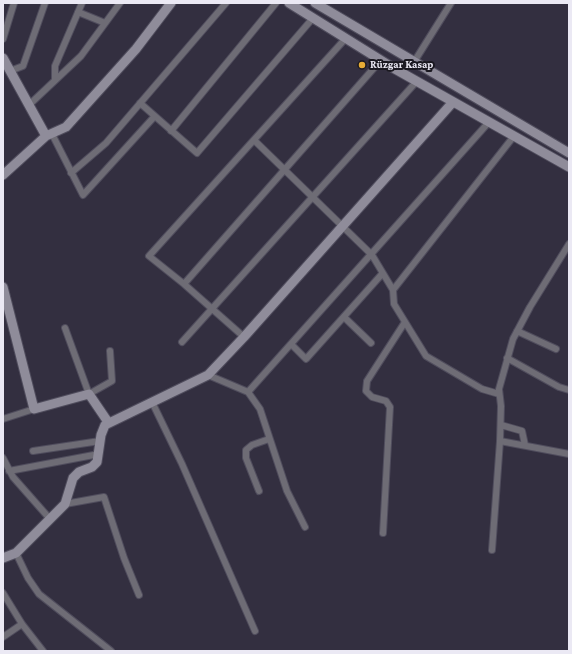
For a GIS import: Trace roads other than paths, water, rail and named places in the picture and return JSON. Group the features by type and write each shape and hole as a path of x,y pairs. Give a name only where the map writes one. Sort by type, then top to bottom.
{"street":[{"path":"3,39 14,3"},
{"path":"10,71 23,66 45,3"},
{"path":"55,80 55,66 82,3"},
{"path":"30,104 81,56 120,3"},
{"path":"3,174 49,135 66,127 136,49 171,3"},
{"path":"71,173 106,144 226,3"},
{"path":"171,131 276,3"},
{"path":"288,3 381,60 569,167"},
{"path":"315,3 569,153"},
{"path":"414,62 451,3"},
{"path":"78,12 105,23"},
{"path":"140,103 196,153 313,18"},
{"path":"244,337 184,284 149,256 346,38"},
{"path":"4,60 83,195 154,117"},
{"path":"184,284 381,60"},
{"path":"182,342 417,81"},
{"path":"3,558 16,553 65,504 73,478 79,472 95,465 102,430 108,422 208,375 244,337 453,102"},
{"path":"248,392 292,345 489,122"},
{"path":"393,290 514,136"},
{"path":"254,141 372,255 382,274 393,290 394,304 426,356 482,389 500,394"},
{"path":"492,550 501,425 499,389 507,358 517,331 569,244"},
{"path":"292,345 306,359 382,274"},
{"path":"3,287 34,409"},
{"path":"344,317 371,343"},
{"path":"383,533 390,407 386,401 372,397 366,392 367,381 405,322"},
{"path":"65,328 89,394 108,422"},
{"path":"517,331 556,349"},
{"path":"3,419 89,394 112,381 110,351"},
{"path":"507,358 559,387 569,390"},
{"path":"208,375 248,392 260,409 287,491 305,527"},
{"path":"152,402 182,464 255,631"},
{"path":"501,425 522,431 525,446"},
{"path":"258,491 246,458 246,450 252,445 269,439"},
{"path":"32,451 100,441"},
{"path":"500,441 569,454"},
{"path":"9,471 98,454"},
{"path":"3,458 9,471 50,519"},
{"path":"65,504 104,497 124,558 140,595"},
{"path":"16,553 28,578 39,594 111,651"},
{"path":"3,593 22,624 43,651"},
{"path":"3,637 22,624"}],"place":[{"name":"Rüzgar Kasap","path":"362,65"}]}
